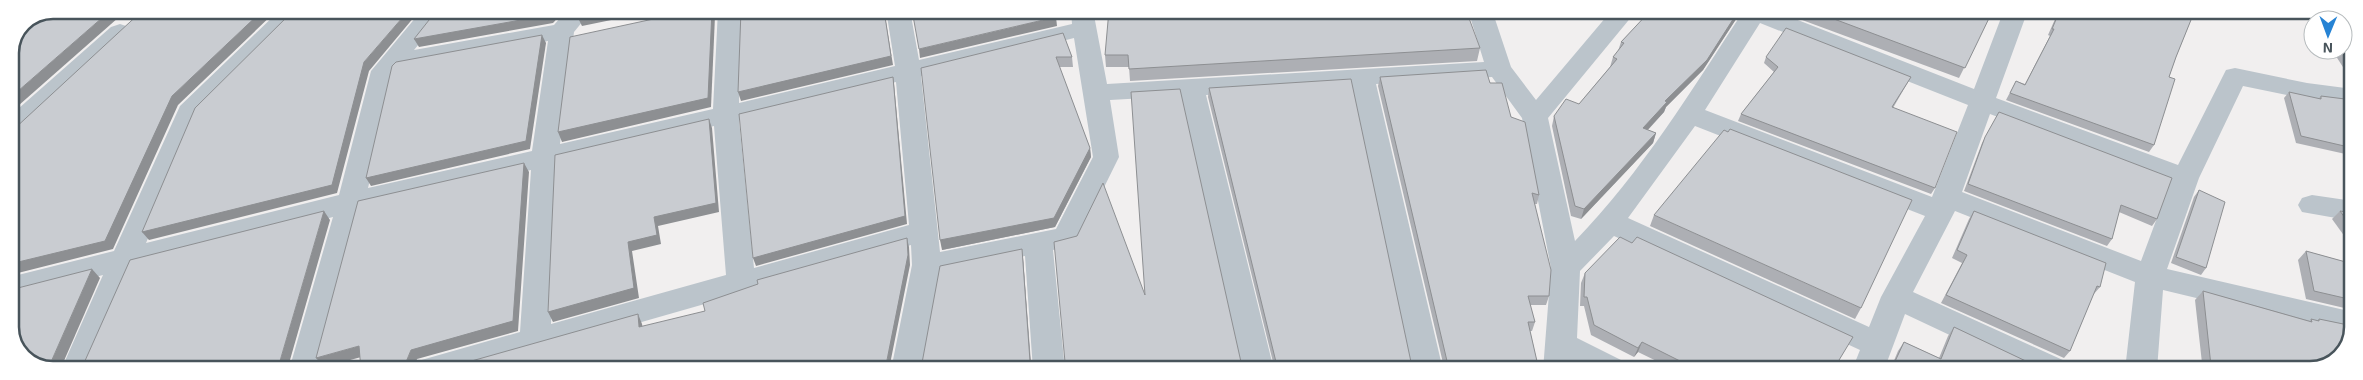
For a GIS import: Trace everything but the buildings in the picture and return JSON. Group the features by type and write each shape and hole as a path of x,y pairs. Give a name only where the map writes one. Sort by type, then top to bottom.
{"street":[{"path":"19,123 134,19"},
{"path":"80,361 122,261 189,112 285,19"},
{"path":"307,361 351,202 383,71 427,19"},
{"path":"730,19 726,115 741,283"},
{"path":"899,19 908,71 927,264 909,361"},
{"path":"19,286 351,202 908,71 1084,19 1106,157 1066,237 927,264"},
{"path":"1483,19 1499,69 1535,117 1566,268 1560,357 1576,361"},
{"path":"1535,117 1617,19"},
{"path":"1566,268 1610,222 1690,114 1751,19"},
{"path":"1776,19 1982,102 2185,178"},
{"path":"1610,222 1873,357 1896,297 1944,204 2013,19"},
{"path":"390,62 562,35 585,22"},
{"path":"535,340 545,156 562,35"},
{"path":"1095,93 1499,69"},
{"path":"2142,361 2150,276 2185,178 2235,76 2307,91 2344,96"},
{"path":"1362,77 1425,361"},
{"path":"1191,86 1256,361"},
{"path":"1690,114 2150,276 2344,322"},
{"path":"2312,205 2344,210"},
{"path":"461,361 924,231"},
{"path":"1038,242 1048,361"},
{"path":"1896,297 2035,361"}]}
